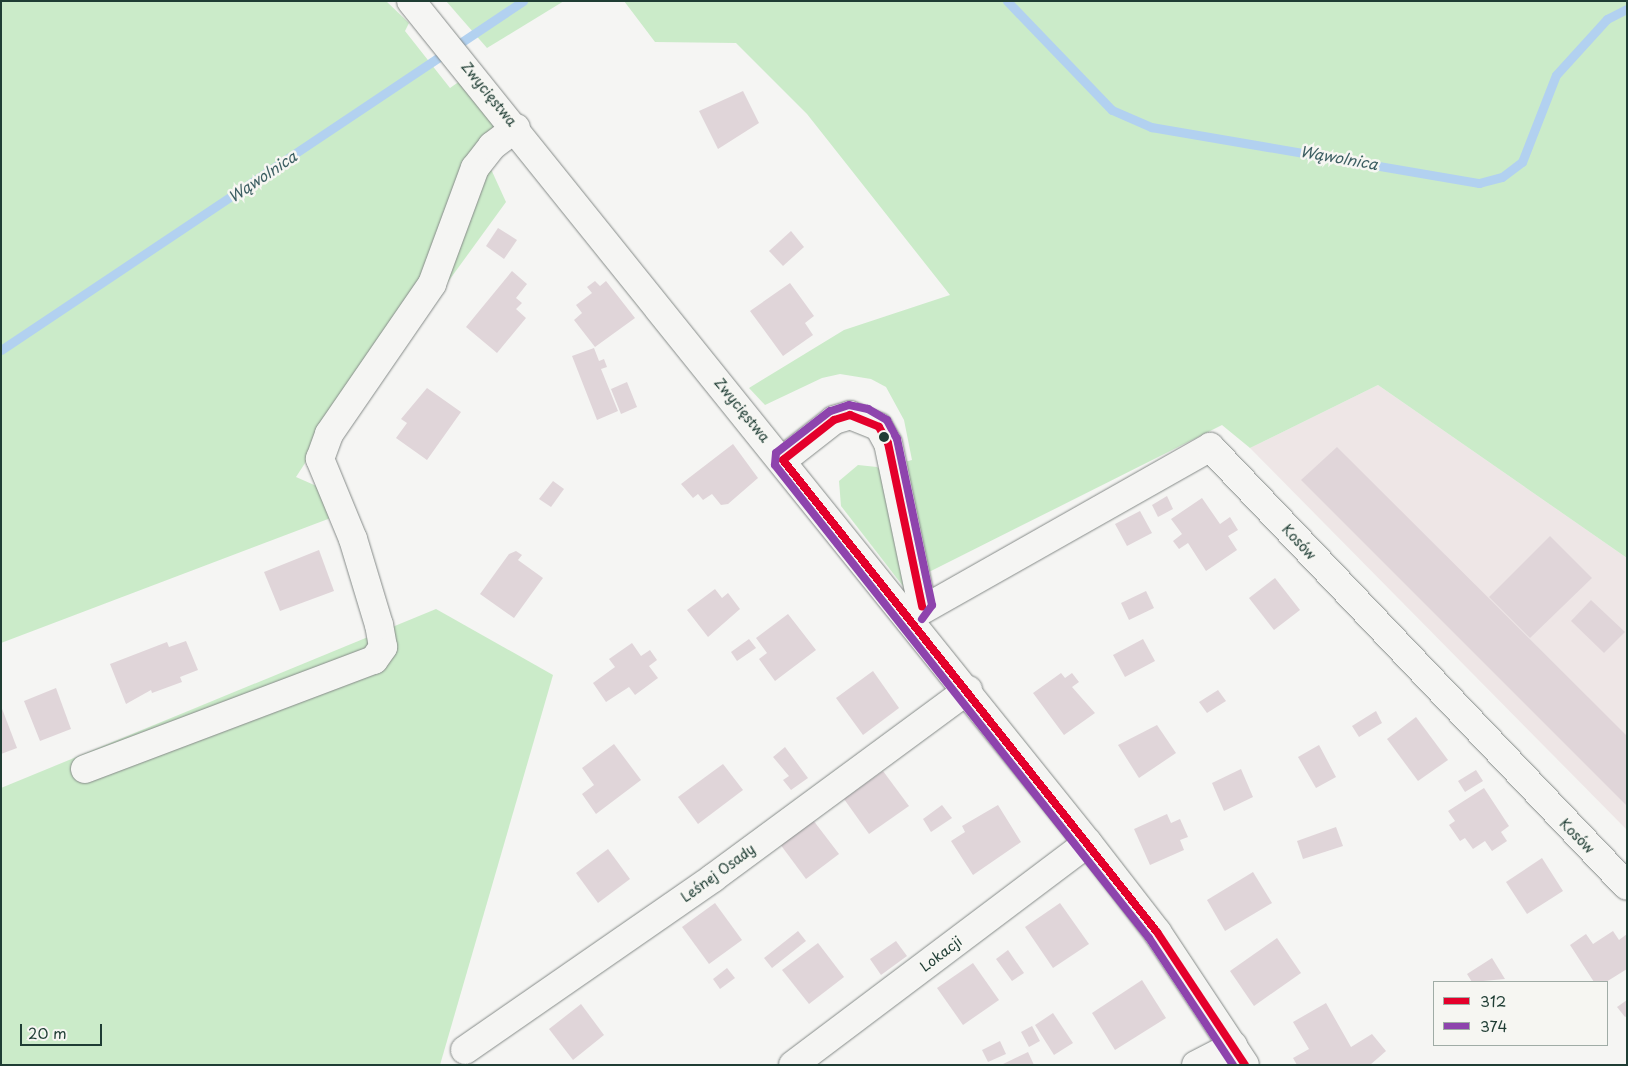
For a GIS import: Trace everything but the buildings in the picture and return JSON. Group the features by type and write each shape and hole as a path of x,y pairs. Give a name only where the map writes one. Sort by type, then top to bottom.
{"street":[{"name":"Zwycięstwa","path":"411,1 431,21 469,71 783,460 916,612 968,690 1157,932 1239,1055"},
{"path":"86,769 374,660 383,647 379,625 353,539 320,459 329,434 432,284 474,168 492,146 516,128"},
{"path":"783,460 834,420 850,415 879,427 888,443 916,612"},
{"name":"Kosów","path":"916,612 1210,447 1627,886"},
{"name":"Leśnej Osady","path":"465,1050 713,878 968,690"},
{"name":"Lokacji","path":"793,1065 1088,843"},
{"path":"1196,1065 1239,1055"}],"shaded area":[{"path":"1378,385 1627,558 1627,830 1250,448"}],"green space":[{"path":"1,1 386,1 409,23 405,31 450,88 460,81 496,123 469,163 422,283 296,477 321,488 336,516 1,643"},
{"path":"446,1 564,1 487,48"},
{"path":"624,1 1627,1 1627,558 1378,385 1250,448 1222,425 929,572 904,462 912,460 904,420 886,387 871,379 840,374 822,378 765,405 749,388 844,330 950,295 807,114 736,43 655,42"},
{"path":"490,167 506,202 434,301"},
{"path":"858,465 877,467 884,473 906,590 841,506 839,481"},
{"path":"436,609 553,675 440,1065 1,1065 1,788"}],"waterway":[{"name":"Wąwolnica","path":"1,350 523,1"},
{"name":"Wąwolnica","path":"1007,1 1112,110 1151,127 1479,183 1502,177 1522,162 1556,75 1607,19 1627,9"}],"transit line":[{"name":"374","path":"922,619 932,605 897,439 887,420 868,409 849,405 830,411 776,453 775,465 1149,938 1233,1065"},
{"name":"312","path":"783,460 834,420 850,415 879,427 888,443 922,606"},
{"name":"312","path":"783,460 1157,932 1245,1065"}]}
